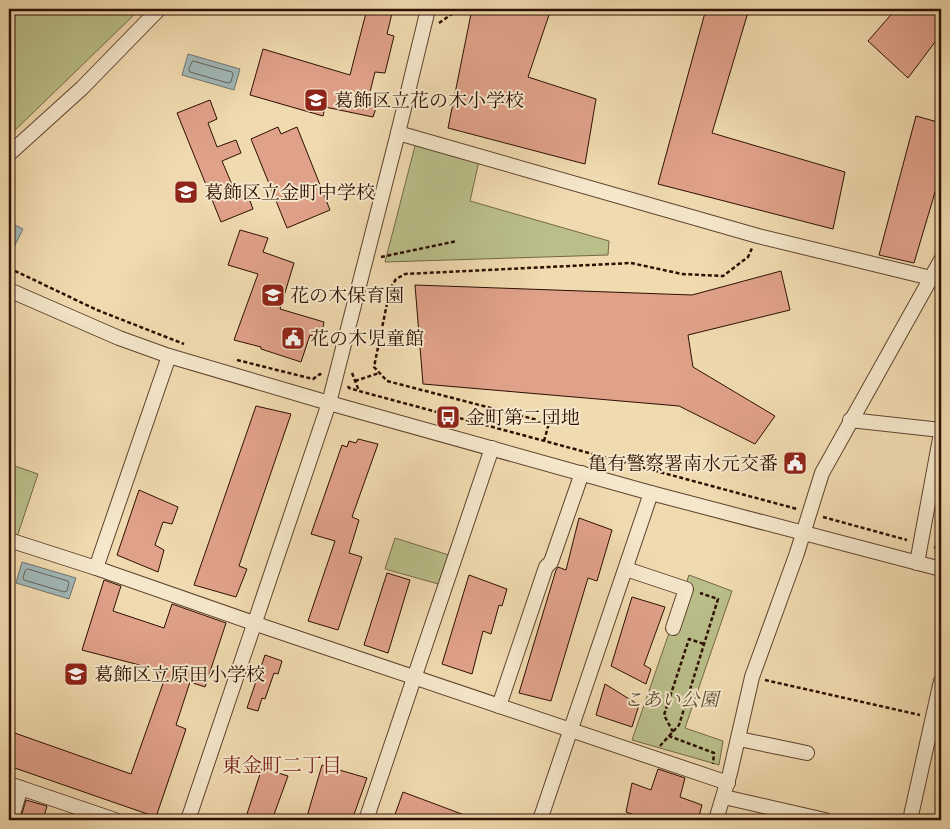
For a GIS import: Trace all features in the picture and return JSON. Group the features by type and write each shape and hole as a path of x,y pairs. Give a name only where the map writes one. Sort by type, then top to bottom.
{"street":[{"path":"9,154 82,88 159,9"},
{"path":"188,820 329,403 428,9"},
{"path":"398,133 758,236 931,278"},
{"path":"716,820 728,783 752,677 803,534 822,473 941,260"},
{"path":"10,294 118,338 169,356 651,493 941,570"},
{"path":"96,568 169,356"},
{"path":"850,420 941,431 917,563"},
{"path":"366,820 492,448"},
{"path":"499,706 546,568 552,562 582,473"},
{"path":"540,820 651,493"},
{"path":"9,540 728,783"},
{"path":"626,569 686,589 673,628"},
{"path":"910,820 933,718 940,696 941,681"},
{"path":"738,739 807,754"},
{"path":"10,820 15,786 116,820"},
{"path":"724,797 825,820"}],"path":[{"path":"440,23 459,9"},
{"path":"437,31 441,16"},
{"path":"544,441 549,423 387,381 379,373 374,367 390,289 396,279 405,274 631,263 682,274 723,276 748,258 758,236"},
{"path":"382,248 379,258 457,241"},
{"path":"9,268 97,310 190,346"},
{"path":"237,360 313,379 320,374 327,380"},
{"path":"351,370 360,391"},
{"path":"355,381 379,373"},
{"path":"347,384 349,388 804,511"},
{"path":"817,515 913,542"},
{"path":"656,750 679,724 718,599 693,590"},
{"path":"673,732 664,715 689,639 704,644"},
{"path":"752,677 933,718"},
{"path":"669,736 714,753 713,768"}],"green space":[{"path":"9,9 140,9 9,136"},
{"path":"416,142 479,161 470,201 609,241 608,255 385,262"},
{"path":"9,464 38,474 16,540 9,537"},
{"path":"395,538 452,556 442,585 385,569"},
{"name":"こあい公園","path":"689,575 732,591 685,728 723,741 719,765 632,740"}],"water":[{"path":"188,54 240,69 234,90 182,75"},
{"path":"9,222 23,229 12,251 9,250"},
{"path":"22,562 76,578 69,599 16,583"}],"building":[{"path":"367,9 393,9 387,34 394,36 385,73 375,72 369,96 379,99 373,117 325,107 323,116 250,95 263,49 350,75"},
{"path":"472,9 551,9 528,77 596,99 585,164 448,128"},
{"path":"706,9 749,9 712,133 845,172 833,229 658,184"},
{"path":"896,9 941,9 941,34 908,78 868,41"},
{"path":"210,100 217,119 208,123 217,147 236,140 241,153 222,161 236,194 246,190 253,209 221,222 177,113"},
{"path":"916,116 941,123 941,172 914,263 879,255"},
{"path":"278,127 281,134 297,127 330,210 287,228 251,139"},
{"path":"240,230 268,238 263,252 294,263 280,309 324,322 321,338 310,335 301,362 261,349 261,347 234,340 258,274 228,265"},
{"path":"781,271 790,310 688,335 693,367 775,416 755,444 679,406 423,384 415,285 692,295"},
{"path":"256,406 291,414 239,566 247,569 236,597 194,585"},
{"path":"358,439 378,444 352,517 359,520 349,553 362,557 338,630 308,621 335,541 311,534 342,445 347,447 349,441 356,443"},
{"path":"139,490 178,507 172,524 163,522 155,545 164,550 158,572 117,555"},
{"path":"579,518 612,530 597,581 588,578 551,701 519,693 556,570 558,567 566,570"},
{"path":"387,573 410,580 388,653 364,645"},
{"path":"469,575 507,589 502,606 499,605 491,634 483,631 472,674 442,664"},
{"path":"104,580 121,586 113,611 164,628 172,604 226,623 205,687 190,682 176,725 186,729 156,817 9,766 9,731 131,774 166,675 151,668 82,650"},
{"path":"632,597 665,607 644,665 651,669 646,684 611,666"},
{"path":"265,655 282,661 278,674 274,673 265,699 262,698 258,711 247,708"},
{"path":"605,684 639,705 632,727 596,715"},
{"path":"322,765 367,778 352,820 306,820"},
{"path":"262,768 288,776 272,820 245,820"},
{"path":"658,769 685,778 680,797 702,805 698,820 648,820 626,812 632,783 651,790"},
{"path":"403,792 475,819 475,820 393,820"},
{"path":"26,800 47,806 43,820 20,820"}],"place":[{"name":"葛飾区立花の木小学校","path":"316,100"},
{"name":"葛飾区立金町中学校","path":"186,192"},
{"name":"花の木保育園","path":"273,295"},
{"name":"花の木児童館","path":"293,338"},
{"name":"金町第二団地","path":"448,417"},
{"name":"亀有警察署南水元交番","path":"795,463"},
{"name":"葛飾区立原田小学校","path":"76,674"}],"district":[{"name":"東金町二丁目","path":"282,765"}]}
